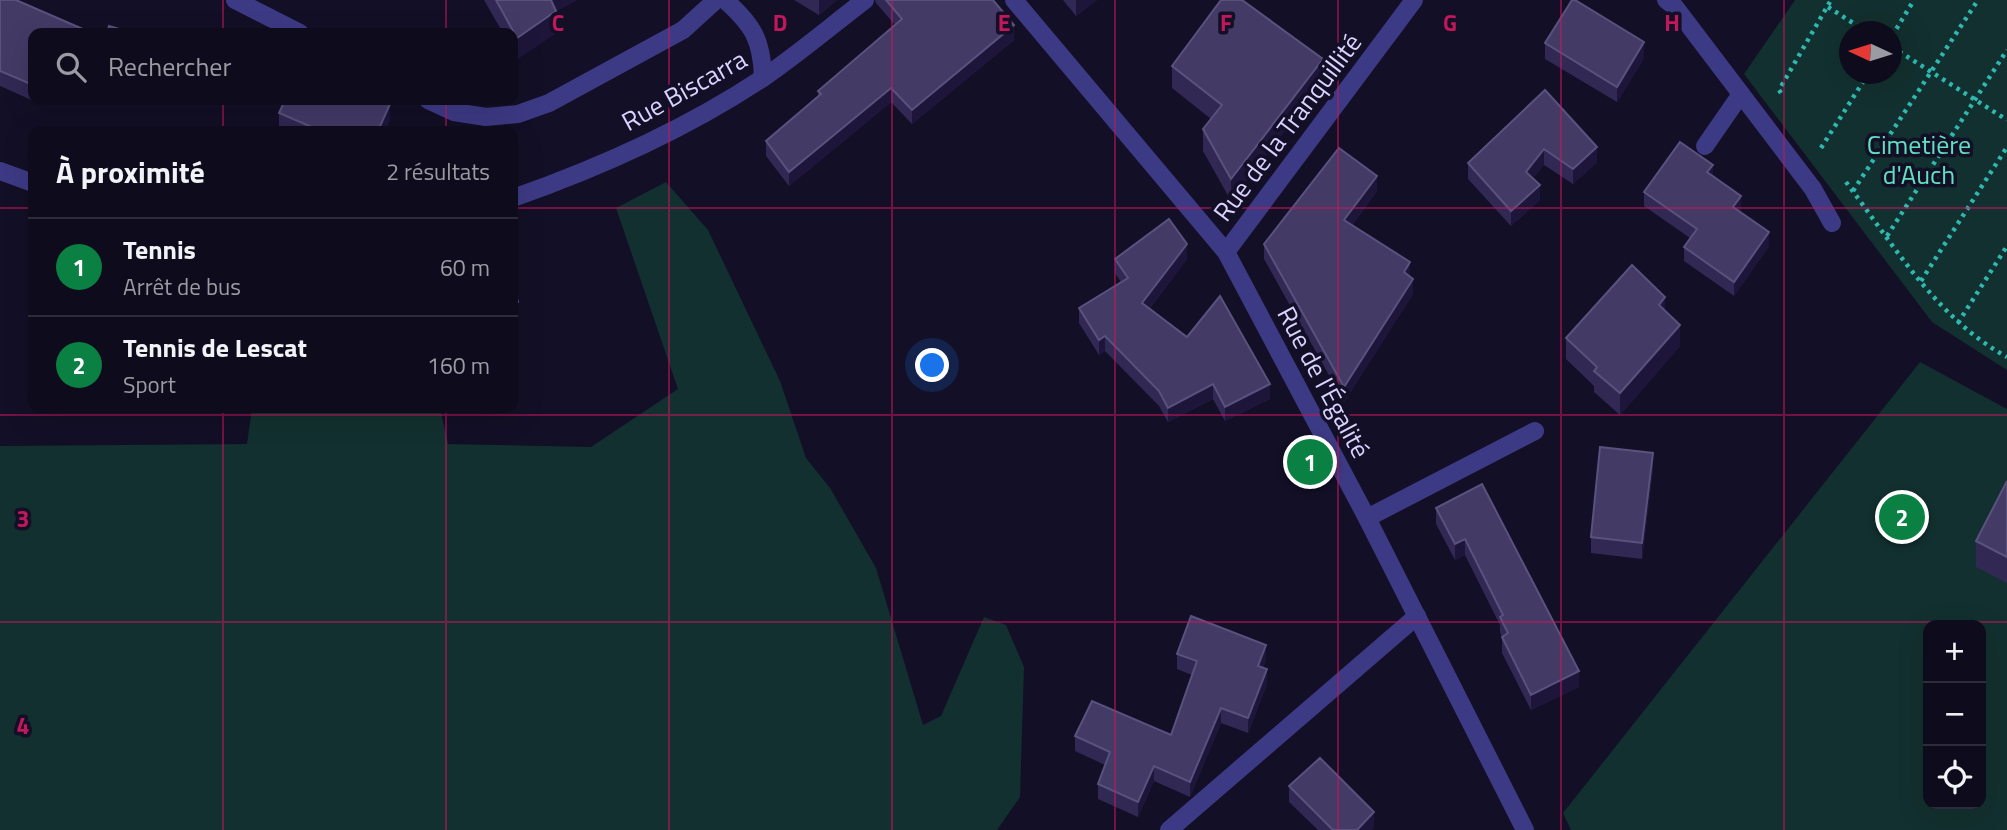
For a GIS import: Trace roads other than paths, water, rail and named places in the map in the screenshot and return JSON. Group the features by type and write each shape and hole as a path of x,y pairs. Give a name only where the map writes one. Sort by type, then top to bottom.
{"street":[{"path":"236,0 290,28"},
{"path":"439,105 454,112 486,117 518,114 549,103 683,30 716,0"},
{"path":"725,0 754,31 762,54 763,78"},
{"name":"Rue Biscarra","path":"518,196 575,176 692,121 763,78 865,0"},
{"name":"Rue de l'Égalité","path":"1014,0 1226,252 1367,518 1525,830"},
{"name":"Rue de la Tranquillité","path":"1226,252 1415,0"},
{"path":"1666,0 1675,7 1813,190 1832,223"},
{"path":"1705,146 1741,94"},
{"path":"0,171 28,181"},
{"path":"1367,518 1535,431"},
{"path":"1169,830 1417,616"}],"place":[{"name":"Tennis","path":"1310,462"},
{"name":"Tennis de Lescat","path":"1902,517"}],"park label":[{"name":"Cimetière d'Auch","path":"1919,159"}]}
